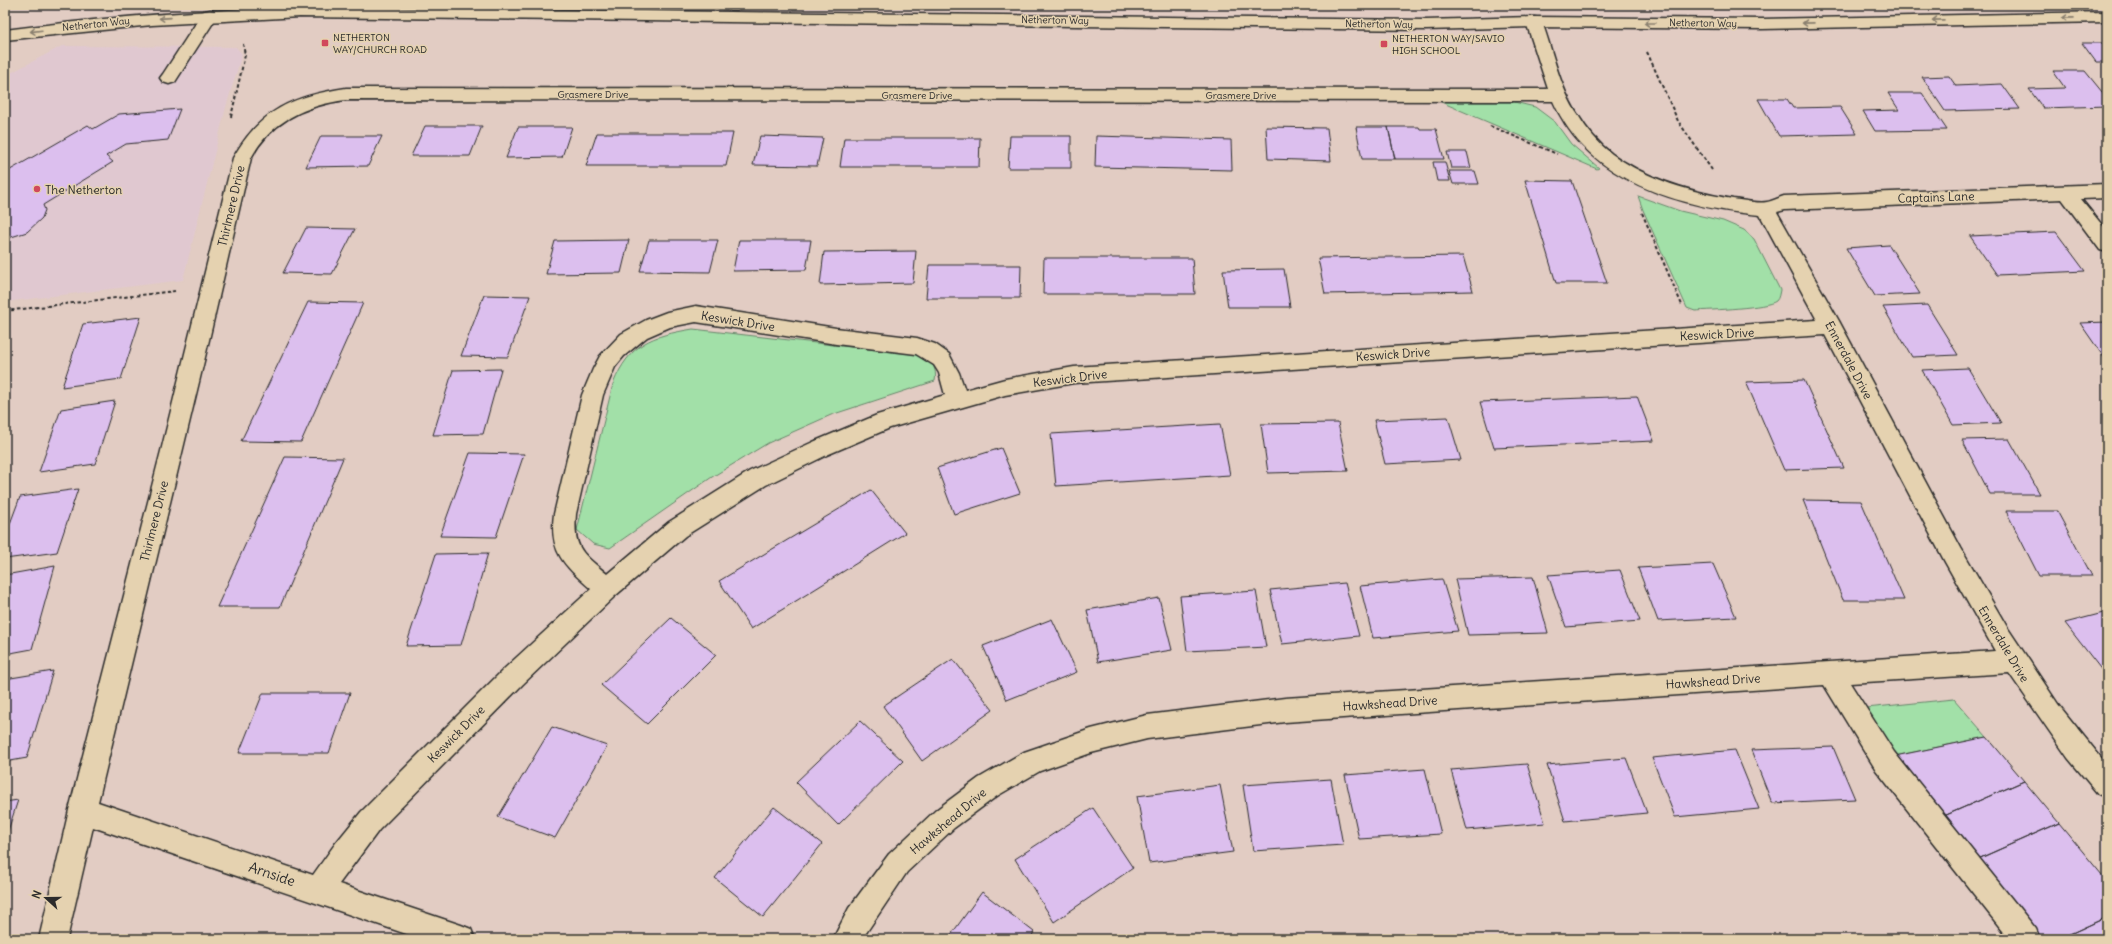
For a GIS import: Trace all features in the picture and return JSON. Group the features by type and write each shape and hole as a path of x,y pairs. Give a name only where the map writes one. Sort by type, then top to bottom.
{"street":[{"path":"334,5 389,14"},
{"name":"Netherton Way","path":"5,35 124,20 300,12 1426,25 1534,22 1762,24 2107,17"},
{"path":"169,78 210,15"},
{"path":"1534,22 1559,95 1570,118 1583,135 1601,153 1627,171 1657,187 1678,194 1737,207 1766,209"},
{"name":"Grasmere Drive","path":"279,116 298,105 314,99 346,94 1559,95"},
{"name":"Thirlmere Drive","path":"52,939 82,810 213,287 242,158 247,147 257,134 279,116"},
{"name":"Captains Lane","path":"1766,209 1784,203 2107,191"},
{"path":"2067,193 2107,245"},
{"name":"Ennerdale Drive","path":"1766,209 1832,327 1957,564 2014,661 2057,725 2107,785"},
{"name":"Keswick Drive","path":"607,589 566,546 563,532 599,376 615,352 627,340 643,330 660,321 679,316 696,314 828,335 928,348 945,360 957,400"},
{"name":"Keswick Drive","path":"319,890 344,853 370,821 514,676 607,589 677,530 758,478 821,448 885,421 1005,387 1074,375 1832,327"},
{"name":"Hawkshead Drive","path":"847,939 859,918 898,863 945,819 988,787 1033,761 1091,741 1147,727 1285,710 2014,661"},
{"path":"1830,673 1885,761 2026,939"},
{"name":"Arnside","path":"82,810 461,939"}],"path":[{"path":"1645,47 1678,121 1737,207"},
{"path":"1487,125 1559,155"},
{"path":"1638,206 1695,335"},
{"path":"5,311 213,287"}],"shaded area":[{"path":"62,46 236,47 242,54 226,107 183,280 5,302 5,76"}],"green space":[{"path":"1441,102 1514,102 1535,107 1555,122 1571,144 1599,168 1597,169"},
{"path":"1638,196 1680,211 1723,221 1744,230 1754,239 1780,290 1777,300 1762,305 1738,308 1695,311 1687,308"},
{"path":"693,329 912,354 931,363 935,370 935,381 831,415 768,443 712,477 610,548 593,544 577,530 613,384 627,359 635,350 654,339 665,335"},
{"path":"1954,699 1987,737 1895,756 1866,708"}],"building":[{"path":"2082,43 2107,43 2107,62 2096,62"},
{"path":"2053,71 2085,71 2107,98 2107,106 2043,108 2029,89 2065,88"},
{"path":"1949,76 1956,86 2002,84 2020,109 1945,111 1922,77"},
{"path":"1888,93 1922,93 1947,130 1875,131 1863,111 1899,110"},
{"path":"1758,99 1787,99 1793,108 1840,107 1857,134 1779,136"},
{"name":"The Netherton","path":"180,109 168,140 126,144 106,156 113,162 43,205 45,210 42,218 27,232 5,239 5,173 88,125 93,129 119,114"},
{"path":"425,126 482,126 470,156 411,156"},
{"path":"518,127 572,127 562,157 506,158"},
{"path":"1266,127 1327,128 1331,161 1268,159"},
{"path":"1356,127 1388,127 1395,159 1362,159"},
{"path":"1388,127 1419,127 1420,129 1436,129 1444,159 1395,159"},
{"path":"597,133 733,133 726,166 586,166"},
{"path":"321,136 382,136 368,166 306,167"},
{"path":"760,136 823,138 817,166 753,165"},
{"path":"1010,136 1071,136 1071,168 1008,168"},
{"path":"1096,136 1231,140 1232,170 1095,167"},
{"path":"844,138 980,138 979,167 840,167"},
{"path":"1447,152 1467,152 1471,168 1451,168"},
{"path":"1433,162 1445,162 1450,181 1437,181"},
{"path":"1449,171 1475,171 1479,184 1453,184"},
{"path":"1525,180 1572,181 1607,283 1556,283"},
{"path":"306,228 355,229 332,274 283,273"},
{"path":"2056,232 2085,271 1997,275 1970,236"},
{"path":"629,240 621,273 546,274 555,241"},
{"path":"649,240 718,240 710,272 640,271"},
{"path":"739,240 811,240 806,270 733,271"},
{"path":"1889,245 1920,294 1875,296 1846,248"},
{"path":"916,251 913,283 820,285 824,252"},
{"path":"1463,256 1473,291 1325,294 1318,258"},
{"path":"1044,258 1192,258 1195,294 1043,294"},
{"path":"929,265 1021,265 1020,298 926,298"},
{"path":"1284,269 1290,307 1228,307 1223,270"},
{"path":"484,295 530,296 508,357 461,356"},
{"path":"308,302 363,303 301,442 241,441"},
{"path":"1927,305 1958,355 1912,357 1883,307"},
{"path":"141,317 121,379 62,387 83,324"},
{"path":"2107,322 2107,362 2080,323"},
{"path":"1968,368 2001,423 1953,425 1922,370"},
{"path":"501,369 483,434 433,435 453,370"},
{"path":"1804,380 1844,468 1784,470 1746,382"},
{"path":"1637,396 1654,441 1494,448 1480,402"},
{"path":"115,401 95,464 39,472 61,409"},
{"path":"1448,417 1461,460 1385,464 1374,420"},
{"path":"1338,423 1348,471 1268,473 1261,424"},
{"path":"1220,424 1230,475 1056,486 1051,434"},
{"path":"2009,439 2040,494 1990,494 1962,440"},
{"path":"1001,448 1020,493 954,514 937,468"},
{"path":"470,453 524,454 496,537 440,536"},
{"path":"285,457 343,458 280,607 217,607"},
{"path":"78,489 57,552 5,559 5,537 20,497"},
{"path":"871,490 905,533 751,629 719,581"},
{"path":"1803,500 1861,501 1904,600 1843,600"},
{"path":"2006,511 2057,511 2092,576 2039,576"},
{"path":"488,553 461,645 406,646 436,554"},
{"path":"1713,564 1736,617 1658,621 1638,568"},
{"path":"55,566 32,649 5,654 5,575"},
{"path":"1620,570 1640,621 1566,627 1548,575"},
{"path":"1533,577 1548,633 1468,635 1455,579"},
{"path":"1442,579 1458,631 1373,638 1360,586"},
{"path":"1345,583 1359,636 1282,644 1270,590"},
{"path":"1256,591 1266,647 1187,651 1180,596"},
{"path":"1159,598 1172,650 1098,662 1087,610"},
{"path":"2107,612 2107,677 2065,623"},
{"path":"671,618 716,655 647,724 601,685"},
{"path":"1052,619 1077,672 1007,700 983,646"},
{"path":"953,659 993,710 922,761 883,706"},
{"path":"53,671 27,758 5,762 5,679"},
{"path":"263,693 350,693 329,753 239,753"},
{"path":"860,721 903,761 838,825 796,782"},
{"path":"552,727 607,746 555,838 498,817"},
{"path":"1987,737 2024,781 1944,816 1895,756"},
{"path":"1833,747 1855,799 1772,803 1751,750"},
{"path":"1735,750 1759,809 1675,817 1652,758"},
{"path":"1626,758 1647,813 1565,821 1547,765"},
{"path":"1527,764 1545,823 1467,830 1451,770"},
{"path":"1425,769 1441,834 1359,839 1345,775"},
{"path":"1331,779 1343,845 1253,851 1243,785"},
{"path":"2024,781 2059,823 1978,859 1944,816"},
{"path":"1220,785 1233,852 1149,863 1137,796"},
{"path":"18,800 5,840 5,802"},
{"path":"774,807 822,844 763,917 715,878"},
{"path":"1093,808 1133,868 1054,922 1015,859"},
{"path":"2059,823 2107,881 2107,917 2059,939 2040,939 1978,859"},
{"path":"982,892 1034,932 1030,939 948,939"},
{"path":"2107,917 2107,939 2059,939"}],"place":[{"name":"NETHERTON WAY/CHURCH ROAD","path":"325,43"},
{"name":"NETHERTON WAY/SAVIO HIGH SCHOOL","path":"1384,44"},
{"name":"The Netherton","path":"37,189"}]}
